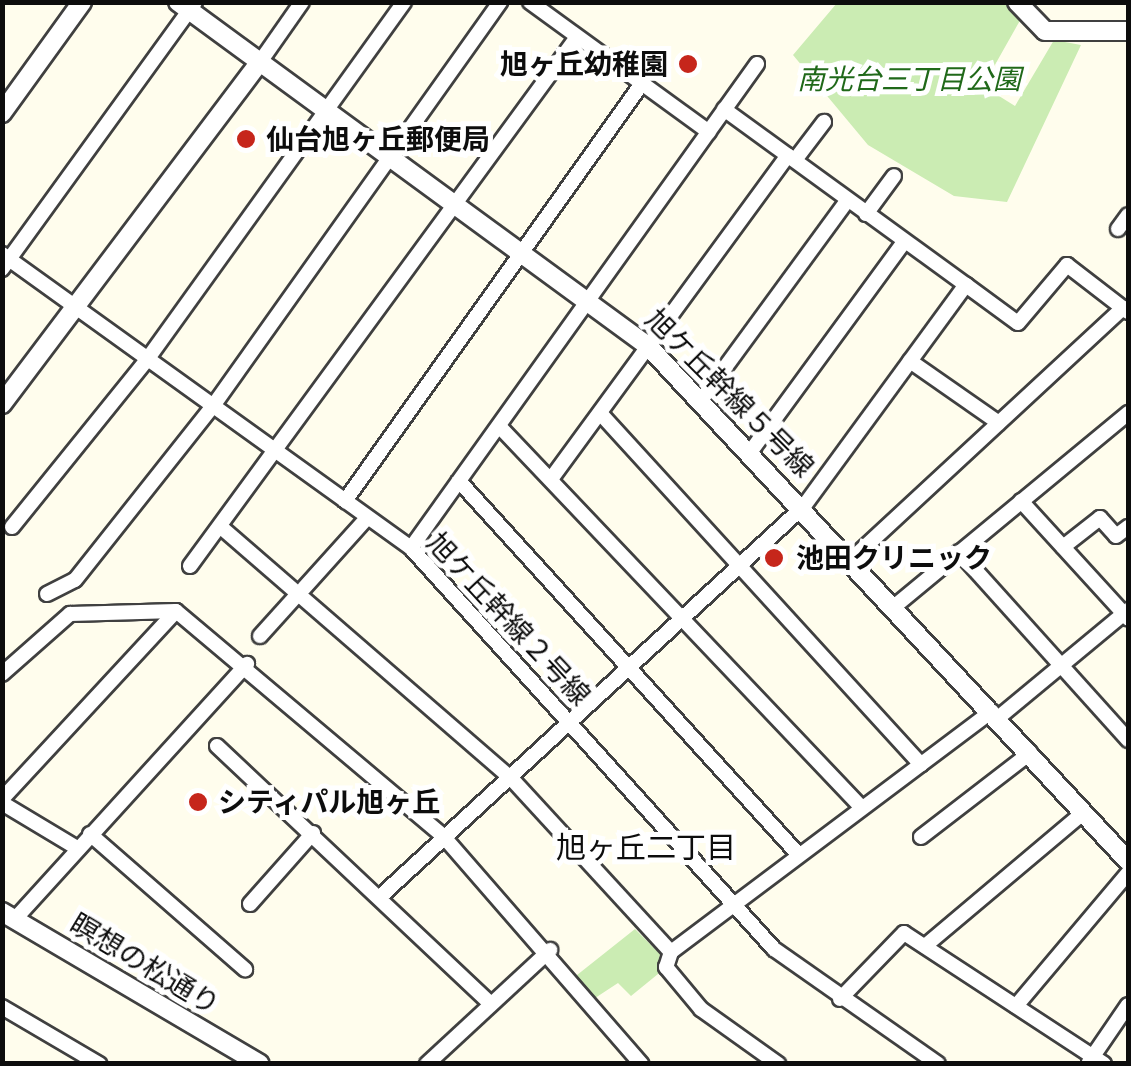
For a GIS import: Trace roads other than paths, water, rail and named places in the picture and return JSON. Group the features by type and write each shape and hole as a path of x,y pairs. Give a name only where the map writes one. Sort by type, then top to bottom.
{"street":[{"path":"2,113 82,2"},
{"path":"2,404 80,309 302,2"},
{"path":"12,527 148,357 404,2"},
{"path":"47,594 75,580 213,406 500,2"},
{"path":"1017,2 1045,31 1128,31"},
{"path":"5,261 187,5"},
{"name":"旭ケ丘幹線５号線","path":"187,5 650,346 853,558 1128,861"},
{"path":"541,5 578,37 709,132"},
{"path":"190,566 280,452 578,37"},
{"path":"411,548 757,64"},
{"path":"345,501 644,82"},
{"path":"724,109 1018,323 1067,265 1126,310 853,558"},
{"path":"550,479 791,158 824,122"},
{"path":"866,214 894,176"},
{"path":"702,398 847,201"},
{"path":"1118,229 1128,215"},
{"path":"751,451 904,242"},
{"name":"旭ケ丘幹線２号線","path":"5,261 148,357 411,548 737,903 774,949 840,999 938,1064"},
{"path":"383,894 804,506 966,285"},
{"path":"910,361 1000,423"},
{"path":"600,413 741,562 921,765"},
{"path":"895,606 1128,413"},
{"path":"499,426 862,807"},
{"path":"458,481 798,854"},
{"path":"778,1064 701,1009 666,967 671,952 798,854 995,715 1127,614 1021,501"},
{"path":"260,636 367,518"},
{"path":"1062,548 1100,518 1116,536 1128,527"},
{"path":"221,527 510,777 671,952"},
{"path":"960,552 1128,740"},
{"path":"77,848 2,801 176,610"},
{"path":"2,674 70,614 176,610 247,664 444,837 550,950 641,1064"},
{"path":"9,915 77,848 247,664"},
{"path":"217,746 383,894 490,1003"},
{"path":"921,837 1030,754"},
{"path":"925,946 1083,813"},
{"path":"250,904 313,833"},
{"path":"90,834 245,969"},
{"path":"1016,1006 1128,873"},
{"name":"瞑想の松通り","path":"9,915 260,1064"},
{"path":"840,999 894,938 925,946 1095,1061 1128,1005"},
{"path":"427,1064 550,950"},
{"path":"2,1007 99,1064"}],"place":[{"name":"旭ヶ丘幼稚園","path":"688,64"},
{"name":"仙台旭ヶ丘郵便局","path":"246,139"},
{"name":"池田クリニック","path":"774,558"},
{"name":"シティパル旭ヶ丘","path":"198,802"}],"district":[{"name":"旭ヶ丘二丁目","path":"646,847"}],"park label":[{"name":"南光台三丁目公園","path":"909,79"}]}
